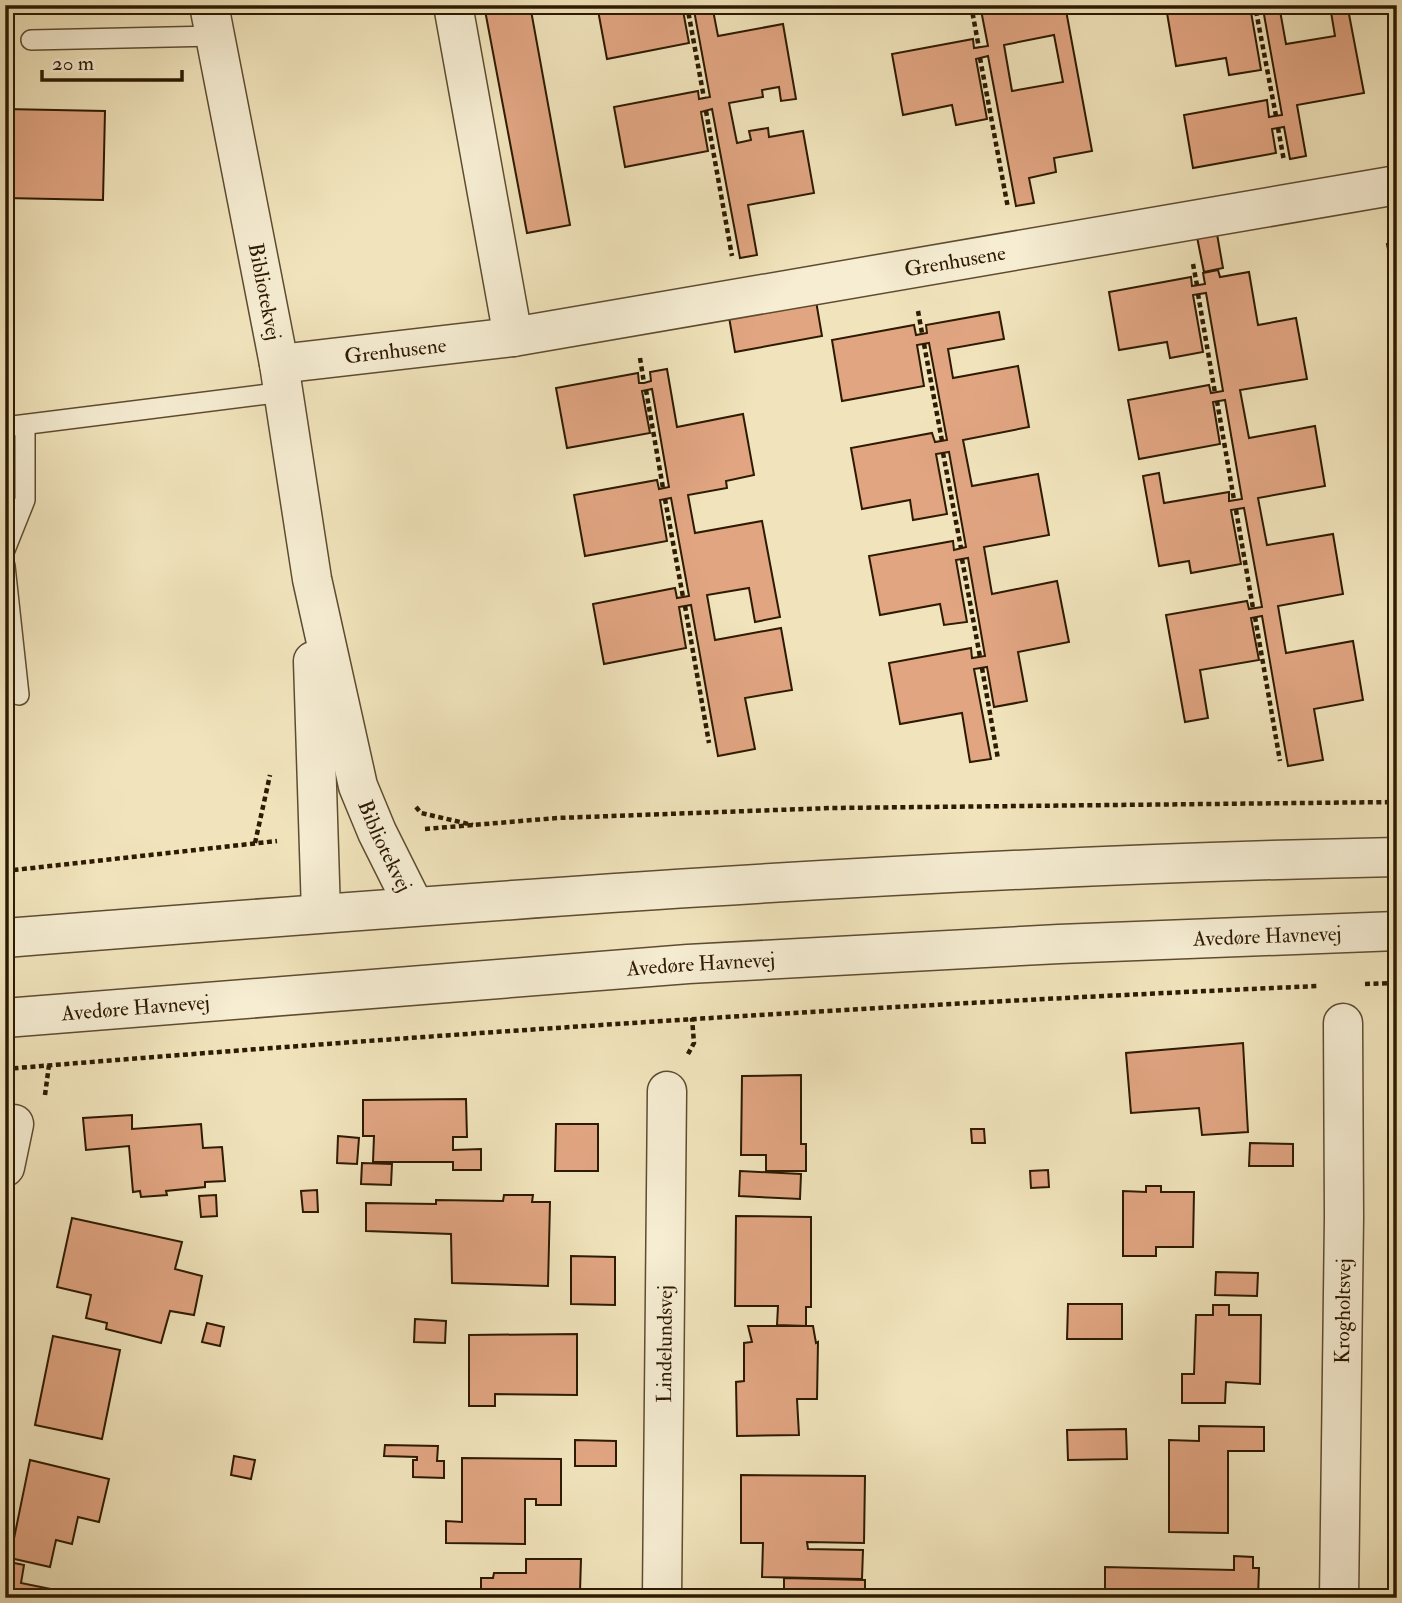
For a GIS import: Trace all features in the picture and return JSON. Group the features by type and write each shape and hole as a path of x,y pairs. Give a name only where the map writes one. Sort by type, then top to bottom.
{"street":[{"path":"453,5 513,337"},
{"name":"Bibliotekvej","path":"212,21 282,378 312,579 358,786 377,832 414,906"},
{"name":"Grenhusene","path":"282,378 1397,185"},
{"name":"Bibliotekvej","path":"312,579 321,914"},
{"path":"5,938 414,906 1076,866 1397,857"},
{"name":"Avedøre Havnevej","path":"5,1018 701,963 1073,943 1397,931"},
{"name":"Krogholtsvej","path":"1339,1598 1344,1217 1343,1023"},
{"name":"Lindelundsvej","path":"662,1598 667,1091"},
{"path":"5,1167 14,1124"}],"lane":[{"path":"31,40 212,21"},
{"path":"5,427 282,378"},
{"path":"5,550 25,500 25,425"},
{"path":"5,566 19,695"}],"path":[{"path":"687,5 705,98"},
{"path":"971,5 979,48"},
{"path":"1256,11 1276,116"},
{"path":"981,58 1015,251"},
{"path":"706,111 740,298"},
{"path":"1198,294 1216,393"},
{"path":"924,344 942,441"},
{"path":"646,390 663,488"},
{"path":"1217,401 1234,500"},
{"path":"943,453 961,548"},
{"path":"665,499 683,597"},
{"path":"1236,509 1253,608"},
{"path":"962,559 980,657"},
{"path":"685,606 709,743"},
{"path":"1255,617 1280,761"},
{"path":"982,668 999,760"},
{"path":"377,832 557,818 831,808 1397,802"},
{"path":"5,872 317,838"},
{"path":"1361,984 1397,983"},
{"path":"5,1069 706,1017 1320,986"}],"building":[{"path":"484,5 530,5 570,225 527,233"},
{"path":"597,5 682,5 689,43 607,59"},
{"path":"693,5 712,5 718,36 783,24 796,99 781,101 779,87 762,90 763,97 729,103 737,143 751,140 749,131 768,128 769,137 803,131 814,193 748,205 757,255 740,258 712,109 701,112 708,151 625,167 614,107 698,91 699,99 710,97"},
{"path":"980,5 1065,5 1092,151 1054,158 1056,172 1029,178 1034,203 1016,206 988,56 976,59 987,119 956,125 952,105 903,115 892,54 973,39 974,48 988,46","holes":["1054,35 1063,82 1012,91 1004,45"]},
{"path":"1279,5 1286,44 1335,36 1331,12 1348,9 1364,93 1297,105 1306,156 1290,159 1284,127 1272,129 1276,153 1193,168 1184,115 1267,100 1269,117 1282,115 1263,9 1251,12 1261,70 1229,75 1226,58 1176,66 1166,7"},
{"path":"5,109 105,111 103,200 5,198"},
{"path":"1217,234 1223,268 1204,272 1197,237"},
{"path":"1397,242 1397,296 1387,244"},
{"path":"1218,270 1220,277 1249,272 1258,325 1296,318 1307,379 1240,390 1249,438 1315,426 1325,486 1258,498 1267,545 1333,534 1343,594 1278,606 1286,653 1353,641 1363,700 1314,709 1323,760 1288,766 1262,616 1251,618 1259,660 1200,670 1208,718 1185,722 1166,615 1247,601 1249,609 1262,607 1244,508 1231,510 1241,564 1191,573 1189,561 1159,566 1143,476 1159,473 1164,503 1229,492 1229,501 1242,499 1225,400 1213,402 1220,444 1139,459 1128,400 1209,385 1211,393 1223,391 1206,293 1193,295 1203,352 1170,358 1167,342 1119,350 1109,292 1191,277 1192,286 1205,284 1203,273"},
{"path":"816,301 822,336 735,352 729,317"},
{"path":"999,312 1004,339 948,349 953,378 1018,366 1029,427 963,440 972,486 1038,474 1049,535 984,547 992,594 1057,581 1069,642 1018,652 1027,701 994,707 987,667 974,669 991,759 970,762 962,713 900,724 889,663 971,648 972,658 985,656 968,558 956,560 967,622 944,625 940,604 880,615 869,556 953,541 954,550 966,547 949,452 936,454 947,514 913,520 910,500 862,509 851,448 932,433 935,442 947,440 929,343 917,345 924,386 842,401 832,340 914,325 916,335 927,333 926,325"},
{"path":"667,369 677,427 743,414 754,475 726,481 727,488 688,495 695,533 762,521 780,617 755,622 749,588 707,595 715,640 781,628 792,690 745,698 755,749 718,756 691,605 679,607 686,648 604,664 593,604 675,588 677,598 689,596 671,498 660,500 667,541 585,556 574,495 657,480 659,489 669,487 652,389 642,391 650,433 567,448 556,388 638,373 639,383 644,383 651,381 650,372"},
{"path":"1243,1043 1248,1132 1202,1135 1199,1108 1131,1113 1126,1053"},
{"path":"801,1075 801,1144 806,1144 806,1171 766,1171 766,1155 741,1155 742,1076"},
{"path":"466,1099 467,1137 453,1137 453,1150 481,1149 481,1170 453,1170 453,1162 373,1162 374,1136 363,1136 363,1100"},
{"path":"132,1115 132,1129 201,1124 203,1148 222,1147 225,1181 205,1182 205,1187 166,1191 167,1195 141,1197 140,1191 133,1192 129,1146 86,1150 83,1118"},
{"path":"556,1124 598,1124 598,1171 555,1171"},
{"path":"971,1129 984,1129 985,1143 972,1143"},
{"path":"338,1136 359,1138 357,1164 337,1163"},
{"path":"1250,1143 1293,1144 1293,1166 1249,1166"},
{"path":"362,1163 392,1164 391,1185 361,1184"},
{"path":"1048,1170 1049,1187 1031,1188 1030,1171"},
{"path":"740,1171 801,1174 800,1199 739,1196"},
{"path":"1146,1186 1161,1186 1161,1192 1194,1192 1193,1247 1156,1247 1156,1256 1123,1256 1123,1191 1146,1192"},
{"path":"317,1190 318,1212 303,1212 301,1191"},
{"path":"216,1195 217,1216 201,1217 199,1196"},
{"path":"504,1195 533,1195 532,1202 550,1202 548,1286 452,1283 451,1234 366,1231 366,1203 503,1201"},
{"path":"736,1216 811,1217 811,1307 806,1307 806,1326 777,1325 778,1306 735,1306"},
{"path":"72,1218 182,1242 175,1269 202,1276 194,1315 170,1311 161,1343 106,1329 107,1323 86,1318 91,1295 57,1287"},
{"path":"571,1256 615,1257 615,1305 571,1304"},
{"path":"1216,1272 1258,1273 1257,1296 1215,1295"},
{"path":"1068,1304 1122,1304 1122,1339 1067,1339"},
{"path":"1213,1305 1229,1305 1229,1315 1261,1315 1260,1384 1226,1382 1225,1403 1182,1403 1182,1374 1194,1374 1196,1315 1213,1315"},
{"path":"415,1319 446,1321 445,1343 414,1342"},
{"path":"207,1323 224,1327 220,1346 202,1342"},
{"path":"748,1326 813,1326 816,1343 818,1342 817,1399 797,1399 799,1435 737,1436 736,1382 744,1381 744,1343 752,1342"},
{"path":"577,1334 577,1395 495,1394 495,1406 469,1406 469,1335"},
{"path":"53,1336 120,1350 102,1439 35,1425"},
{"path":"1199,1426 1264,1427 1264,1451 1228,1451 1228,1533 1169,1532 1169,1440 1199,1441"},
{"path":"1126,1429 1127,1459 1068,1460 1067,1430"},
{"path":"575,1440 616,1441 616,1466 575,1466"},
{"path":"385,1445 438,1446 437,1461 444,1461 444,1478 413,1477 413,1460 417,1460 417,1457 384,1456"},
{"path":"234,1456 255,1460 251,1479 231,1475"},
{"path":"462,1458 561,1459 561,1505 536,1505 536,1499 525,1499 525,1544 446,1543 446,1521 462,1522"},
{"path":"30,1460 109,1479 99,1522 78,1517 72,1544 56,1540 50,1567 10,1558"},
{"path":"741,1475 865,1476 864,1543 807,1542 808,1549 863,1550 862,1579 762,1577 763,1543 741,1543"},
{"path":"1234,1556 1253,1557 1253,1568 1259,1568 1258,1598 1147,1598 1147,1593 1105,1592 1105,1567 1234,1570"},
{"path":"526,1559 581,1559 580,1591 550,1591 550,1598 481,1598 481,1578 493,1578 494,1573 526,1573"},
{"path":"5,1561 24,1565 21,1583 95,1598 5,1598"},
{"path":"1388,1568 1397,1568 1397,1592 1388,1592"},
{"path":"784,1578 865,1580 865,1598 732,1598 732,1594 784,1596"}]}
